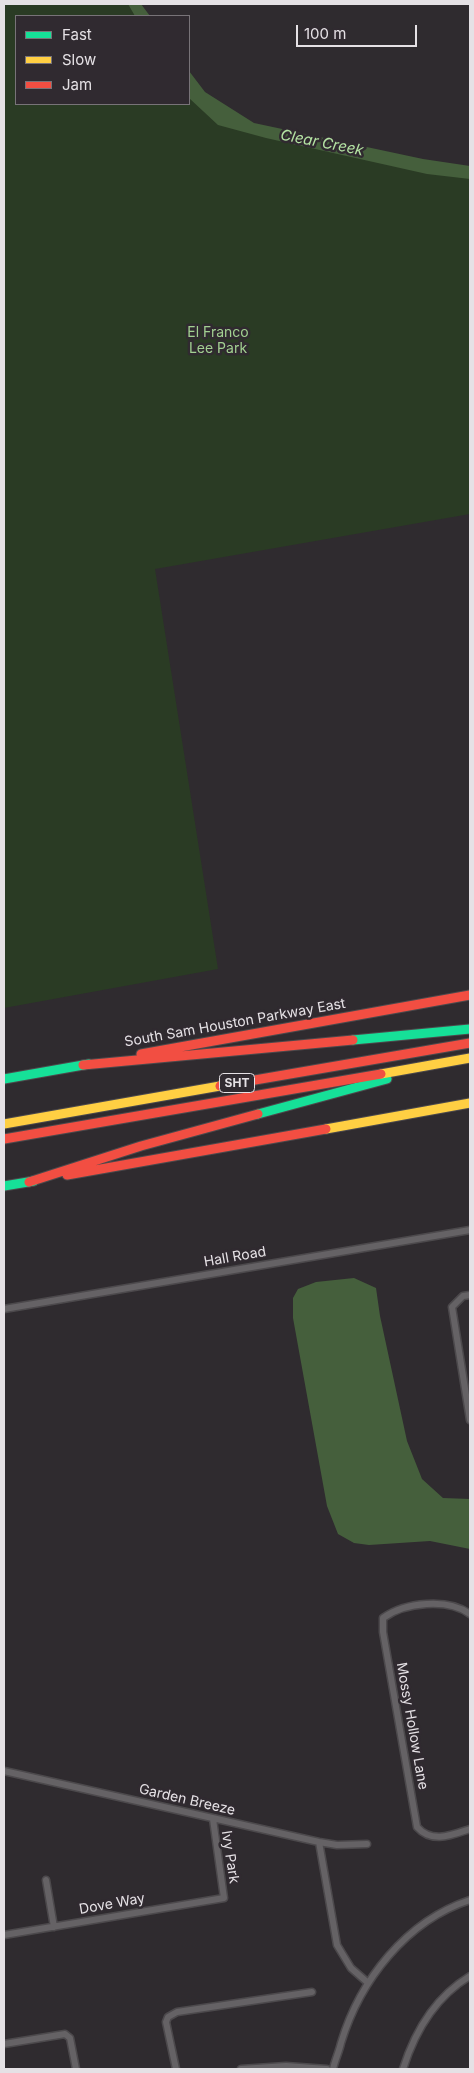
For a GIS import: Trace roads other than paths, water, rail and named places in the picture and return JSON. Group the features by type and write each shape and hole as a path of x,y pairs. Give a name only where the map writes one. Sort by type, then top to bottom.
{"main road":[{"name":"South Sam Houston Parkway East","path":"4,1079 470,995"},
{"path":"83,1065 470,1029"},
{"name":"SHT","path":"4,1124 470,1043"},
{"name":"SHT","path":"4,1139 470,1058"},
{"path":"29,1182 141,1146 314,1100 444,1062"},
{"path":"4,1186 470,1103"}],"street":[{"name":"Hall Road","path":"4,1309 470,1230"},
{"path":"470,1295 463,1296 452,1307 470,1420"},
{"name":"Mossy Hollow Lane","path":"470,1614 460,1607 412,1606 393,1611 383,1618 383,1632 417,1828 424,1835 434,1837 449,1836 470,1829"},
{"name":"Garden Breeze","path":"4,1771 319,1842 337,1845 366,1844"},
{"name":"Ivy Park","path":"213,1818 224,1898"},
{"path":"319,1842 337,1945 351,1968 367,1982"},
{"path":"46,1880 54,1927"},
{"name":"Dove Way","path":"4,1935 224,1898"},
{"path":"334,2069 346,2026 367,1982 391,1951 425,1923 456,1904 470,1900"},
{"path":"403,2069 410,2048 436,2003 449,1990 470,1976"},
{"path":"176,2069 166,2022 168,2017 177,2012 312,1992"},
{"path":"4,2044 65,2034 70,2038 76,2069"},
{"path":"241,2069 286,2066 327,2069"}],"water":[{"path":"128,4 141,4 149,15 134,15"},
{"name":"Clear Creek","path":"190,72 205,92 254,123 423,159 470,166 470,179 427,174 266,138 218,125 190,99"},
{"path":"354,1278 376,1288 380,1316 407,1441 422,1479 443,1498 470,1499 470,1549 430,1541 369,1545 354,1543 338,1534 327,1506 293,1318 293,1298 298,1289 316,1282"}],"park label":[{"name":"El Franco Lee Park","path":"218,342"}]}
